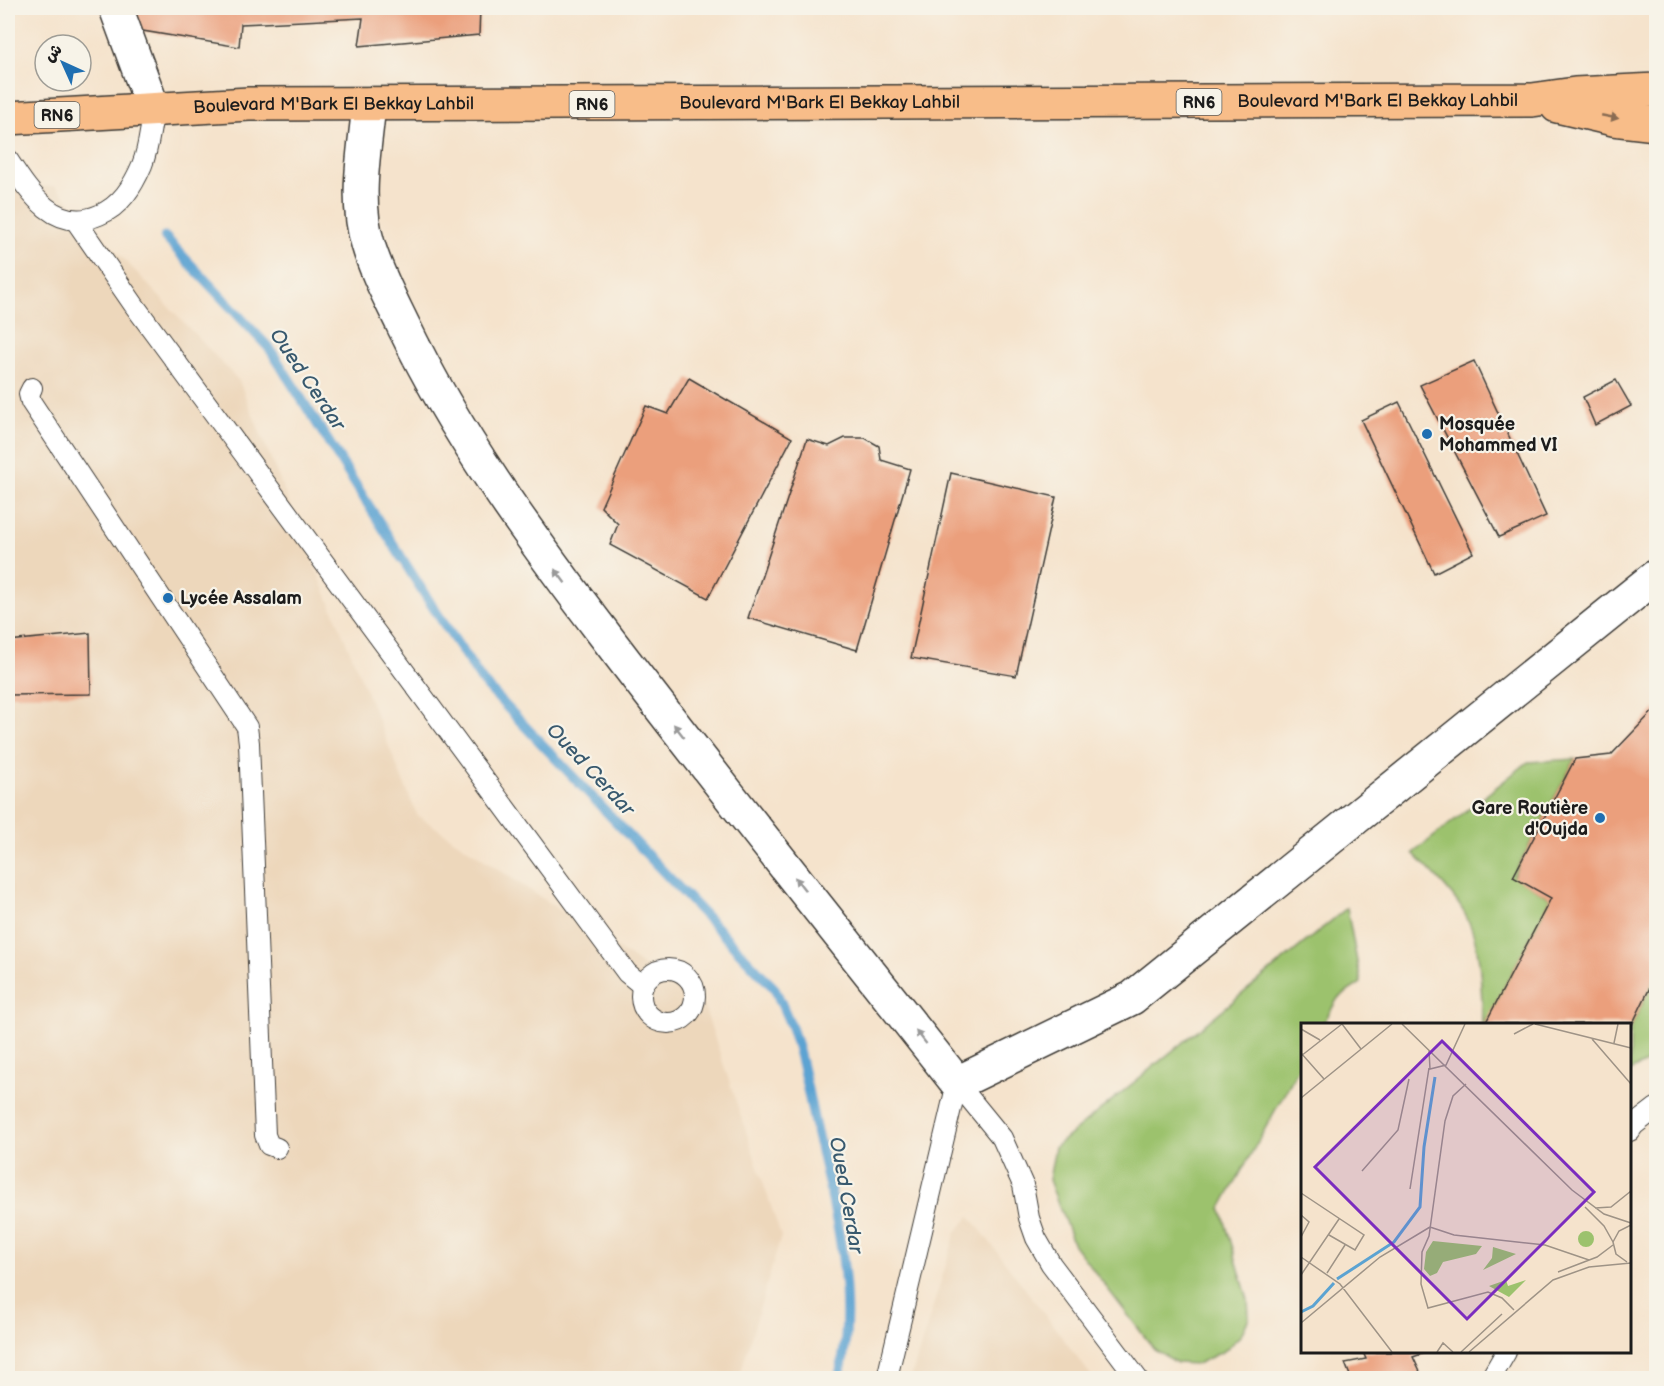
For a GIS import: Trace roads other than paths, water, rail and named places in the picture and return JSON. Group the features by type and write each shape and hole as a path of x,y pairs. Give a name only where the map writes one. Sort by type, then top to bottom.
{"main road":[{"name":"Boulevard M'Bark El Bekkay Lahbil","path":"8,118 249,104 1532,100 1575,94 1656,90"},
{"name":"Boulevard M'Bark El Bekkay Lahbil","path":"1532,100 1613,119 1656,124"}],"street":[{"path":"116,8 154,111"},
{"path":"369,104 360,211 368,244 380,278 421,362 458,428 527,533 640,681 957,1083 1132,998 1656,576"}],"lane":[{"path":"8,160 24,185 45,207 65,219 87,220 112,210 128,192 143,163 154,111"},
{"path":"76,221 134,305 627,973 643,986"},
{"path":"32,388 29,394 31,402 247,728 265,1135 269,1145 277,1148"},
{"path":"887,1378 957,1083"},
{"path":"957,1083 1002,1138 1023,1185 1029,1218 1036,1238 1051,1264 1137,1378"},
{"path":"1631,1129 1656,1108"},
{"path":"1491,1378 1505,1353"}],"waterway":[{"name":"Oued Cerdar","path":"165,237 270,349 482,681 775,989 798,1049 830,1186 842,1251 846,1316 839,1378"}],"place":[{"name":"Mosquée Mohammed VI","path":"1427,434"},
{"name":"Lycée Assalam","path":"168,598"},
{"name":"Gare Routière d'Oujda","path":"1600,818"}]}
